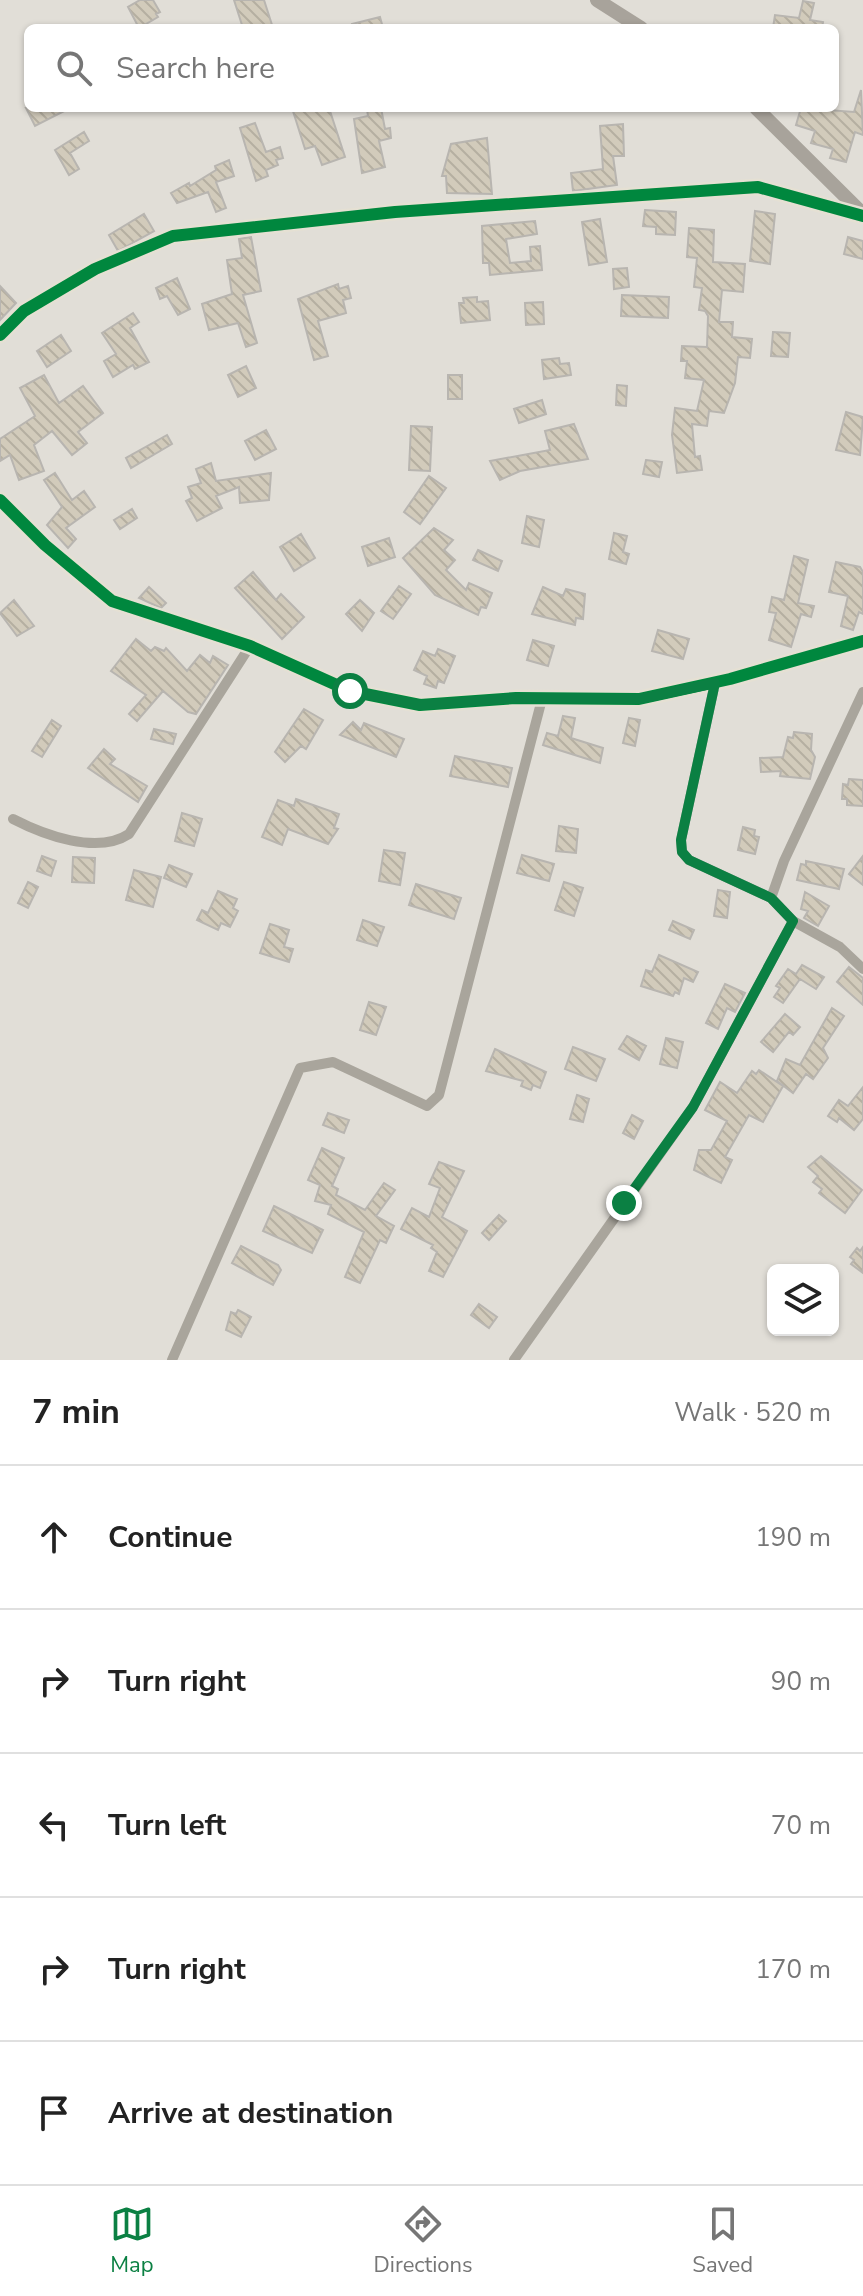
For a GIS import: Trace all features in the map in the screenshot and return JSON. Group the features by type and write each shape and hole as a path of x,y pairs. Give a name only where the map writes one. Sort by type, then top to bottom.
{"street":[{"path":"597,0 635,24"},
{"path":"760,112 863,215"},
{"path":"0,335 24,311 95,269 173,236 395,212 758,187 863,215"},
{"path":"0,500 45,545 112,601 250,646 350,691 420,705 542,699 639,699 715,683 863,641"},
{"path":"13,819 58,838 109,842 129,834 250,646"},
{"path":"715,683 681,840 682,852 689,860 771,898 793,921 840,947 863,969"},
{"path":"771,898 784,861 863,692"},
{"path":"172,1360 300,1068 333,1062 427,1106 439,1095 542,699"},
{"path":"514,1360 693,1107 793,921"}],"building":[{"path":"140,0 153,0 160,12 156,14 158,17 146,24 137,24 128,7"},
{"path":"234,0 264,0 272,24 242,24"},
{"path":"803,1 814,3 810,20 823,24 774,24 775,15 799,18"},
{"path":"380,17 382,24 352,24"},
{"path":"861,90 863,135 855,132 846,162 830,158 833,149 811,143 815,131 796,125 800,112 854,112"},
{"path":"28,112 62,112 35,126"},
{"path":"293,112 330,112 345,157 322,165 315,146 305,149"},
{"path":"367,112 382,112 385,129 390,128 391,138 379,141 385,167 362,173 354,119 368,116"},
{"path":"255,123 266,152 280,147 283,158 276,160 278,165 266,170 268,176 256,181 240,128"},
{"path":"623,124 624,156 613,156 617,185 573,191 571,173 603,169 600,126"},
{"path":"84,132 89,141 70,153 79,169 69,175 55,150"},
{"path":"487,138 492,194 447,193 446,176 442,176 451,144"},
{"path":"229,160 234,176 216,182 226,208 216,212 208,192 177,203 171,193 189,183 190,186 216,170 215,166"},
{"path":"645,210 676,212 675,235 656,234 656,227 643,226"},
{"path":"755,211 775,214 770,264 750,261"},
{"path":"144,214 154,231 118,251 109,235"},
{"path":"600,219 607,262 589,265 582,222"},
{"path":"535,221 537,234 506,239 510,263 531,261 530,247 540,246 542,270 490,275 489,263 483,263 482,226"},
{"path":"689,228 714,230 713,262 745,264 743,292 722,290 719,322 733,322 732,337 752,339 750,358 738,357 735,383 724,413 709,411 707,426 692,424 695,457 700,456 702,470 677,473 672,435 675,408 697,411 704,380 685,378 687,361 681,361 682,346 707,347 708,316 705,311 699,310 702,288 694,287 697,258 687,257"},
{"path":"251,237 261,291 243,295 257,343 246,347 238,323 209,330 202,304 232,294 227,260 242,258 239,239"},
{"path":"848,237 863,241 863,259 844,254"},
{"path":"627,268 629,287 614,289 613,269"},
{"path":"177,278 190,309 178,315 167,296 160,299 156,288"},
{"path":"338,284 339,289 348,286 351,298 343,300 346,313 318,321 328,356 314,360 298,299"},
{"path":"0,286 16,303 0,320"},
{"path":"622,295 669,297 668,318 621,316"},
{"path":"477,297 477,302 488,301 490,320 461,323 459,303 464,303 463,298"},
{"path":"543,302 544,324 526,325 525,303"},
{"path":"133,313 139,322 130,328 149,362 135,369 133,365 113,377 104,361 116,354 102,333"},
{"path":"773,332 790,333 788,357 771,356"},
{"path":"61,335 71,351 47,367 37,351"},
{"path":"559,358 560,364 569,363 571,375 544,379 542,360"},
{"path":"246,366 256,388 238,397 228,375"},
{"path":"44,375 59,403 83,386 103,413 78,432 87,443 72,455 52,431 34,445 44,471 19,480 10,455 0,461 0,439 35,416 20,388"},
{"path":"448,375 462,375 462,399 448,399"},
{"path":"617,385 627,386 626,406 616,405"},
{"path":"542,400 546,414 519,423 514,409"},
{"path":"846,412 863,417 860,455 836,450"},
{"path":"574,424 588,459 520,471 500,480 490,461 550,450 545,431"},
{"path":"411,426 432,427 430,471 409,470"},
{"path":"266,430 276,449 255,460 245,441"},
{"path":"167,435 172,444 131,468 126,458"},
{"path":"646,460 662,462 659,477 643,474"},
{"path":"211,463 216,481 271,473 269,500 240,503 239,487 216,496 222,508 197,521 186,501 192,498 188,487 201,483 196,469"},
{"path":"55,473 72,500 84,491 95,507 66,528 76,539 68,548 47,525 62,507 44,480"},
{"path":"429,476 446,488 420,524 404,512"},
{"path":"132,509 137,518 120,529 114,520"},
{"path":"527,516 544,520 539,547 522,543"},
{"path":"434,528 453,540 444,550 455,560 446,570 466,590 469,583 492,593 486,608 481,607 478,615 435,595 403,558"},
{"path":"614,533 627,536 623,552 629,554 626,564 609,559"},
{"path":"301,534 315,558 294,571 280,547"},
{"path":"389,538 395,557 368,566 362,547"},
{"path":"478,550 502,561 498,571 473,560"},
{"path":"794,556 808,560 798,603 814,606 811,617 801,614 791,647 769,640 776,613 769,612 772,597 784,600"},
{"path":"836,562 860,567 863,572 863,614 859,612 853,630 841,626 848,596 829,592"},
{"path":"253,572 276,600 281,594 304,617 282,639 235,588"},
{"path":"399,586 411,594 393,619 381,611"},
{"path":"149,587 166,603 161,608 139,598"},
{"path":"543,587 563,596 566,589 585,594 583,619 576,618 575,625 532,614"},
{"path":"14,600 34,626 17,636 0,613"},
{"path":"360,600 374,613 362,631 346,614"},
{"path":"658,630 689,639 683,659 652,651"},
{"path":"136,639 151,651 155,647 164,651 166,648 187,671 200,655 210,663 213,656 228,665 196,714 188,712 163,691 137,721 129,714 146,695 111,671"},
{"path":"533,640 554,646 548,666 527,660"},
{"path":"438,649 455,656 444,683 438,681 436,688 424,684 427,676 414,670 423,651 435,656"},
{"path":"304,709 323,720 306,749 301,746 285,762 275,752"},
{"path":"563,716 575,718 571,738 603,748 600,763 543,745 547,733 558,736"},
{"path":"629,718 640,720 635,746 623,743"},
{"path":"52,720 61,726 42,757 32,751"},
{"path":"353,722 361,730 364,723 404,739 396,757 340,735"},
{"path":"154,729 176,734 173,744 151,739"},
{"path":"794,732 812,734 811,750 815,757 810,779 780,776 781,771 761,772 760,758 783,757 788,737 793,738"},
{"path":"104,749 115,759 110,764 147,786 138,802 88,768"},
{"path":"455,756 512,768 508,787 450,776"},
{"path":"849,779 863,780 863,806 847,805 847,799 842,799 843,784 848,785"},
{"path":"296,799 339,814 334,828 338,829 328,844 288,829 282,845 262,837 278,800 294,806"},
{"path":"182,813 202,819 194,846 175,841"},
{"path":"559,826 578,829 576,853 556,851"},
{"path":"743,827 755,830 754,836 759,837 755,854 738,850"},
{"path":"384,850 405,853 400,885 379,881"},
{"path":"522,855 554,864 549,881 517,873"},
{"path":"42,856 56,861 51,876 37,871"},
{"path":"863,856 863,885 849,874"},
{"path":"73,857 95,858 94,883 72,882"},
{"path":"806,861 844,869 839,889 797,880 801,864 806,865"},
{"path":"169,865 192,874 186,887 164,878"},
{"path":"134,870 161,877 153,907 126,900"},
{"path":"28,882 38,887 28,908 18,903"},
{"path":"564,882 583,888 574,916 555,910"},
{"path":"416,884 461,898 454,919 409,905"},
{"path":"718,890 730,892 727,918 714,916"},
{"path":"218,891 237,899 233,908 238,911 230,927 221,923 218,930 197,920 202,910 208,913"},
{"path":"805,892 829,906 818,926 804,918 808,911 801,909"},
{"path":"363,920 384,927 377,946 357,940"},
{"path":"673,921 694,930 690,939 669,930"},
{"path":"270,924 289,930 284,947 293,949 289,962 260,953"},
{"path":"659,955 698,972 693,982 684,978 679,994 675,992 673,996 641,986 646,970 652,972"},
{"path":"802,965 824,977 816,989 800,979 783,1003 774,997 780,988 776,986 788,969 796,974"},
{"path":"849,967 863,978 863,1005 837,982"},
{"path":"725,984 745,993 735,1012 727,1008 718,1029 706,1023"},
{"path":"369,1002 386,1007 376,1035 360,1030"},
{"path":"832,1008 844,1016 823,1048 828,1058 813,1079 806,1074 793,1093 777,1081 786,1059 800,1065"},
{"path":"785,1014 800,1027 793,1035 789,1032 773,1052 761,1042"},
{"path":"627,1036 646,1046 639,1060 619,1049"},
{"path":"666,1038 683,1042 677,1068 660,1064"},
{"path":"573,1047 605,1059 596,1081 565,1069"},
{"path":"495,1049 546,1072 540,1088 533,1085 531,1090 521,1086 523,1081 486,1071"},
{"path":"759,1070 783,1086 763,1122 749,1115 725,1157 732,1160 721,1183 694,1170 699,1150 711,1150 727,1121 705,1110 720,1082 737,1093 752,1071 756,1074"},
{"path":"863,1087 863,1119 854,1130 839,1118 837,1122 828,1116 839,1100 848,1106"},
{"path":"577,1095 589,1099 583,1122 570,1119"},
{"path":"328,1113 349,1120 344,1133 323,1125"},
{"path":"632,1115 643,1121 634,1139 623,1133"},
{"path":"322,1148 344,1158 332,1186 338,1189 336,1195 365,1210 384,1183 395,1190 376,1216 394,1226 386,1243 380,1240 360,1283 345,1277 364,1232 328,1214 331,1205 315,1201 320,1185 308,1180"},
{"path":"821,1156 862,1190 845,1213 819,1193 822,1189 813,1182 818,1176 808,1167"},
{"path":"439,1162 464,1171 442,1217 467,1231 443,1277 429,1271 437,1252 431,1248 433,1245 401,1229 412,1208 429,1217 440,1188 429,1184"},
{"path":"274,1206 323,1230 312,1253 263,1231"},
{"path":"499,1215 506,1221 489,1240 482,1233"},
{"path":"241,1246 278,1265 281,1270 273,1285 232,1263"},
{"path":"863,1247 863,1273 851,1264 854,1260 850,1257 857,1248 860,1251"},
{"path":"479,1304 497,1317 489,1328 471,1315"},
{"path":"238,1310 251,1317 241,1337 226,1330 231,1312 236,1314"}],"cycle path":[{"path":"0,335 24,311 95,269 173,236 395,212 758,187 863,216"},
{"path":"0,500 45,545 112,601 250,646 350,691 420,705 516,698 639,699 730,679 863,641"}],"route":[{"path":"350,691 420,705 516,698 639,699 715,683 681,840 682,852 689,860 771,898 793,921 693,1107 624,1203"}]}
